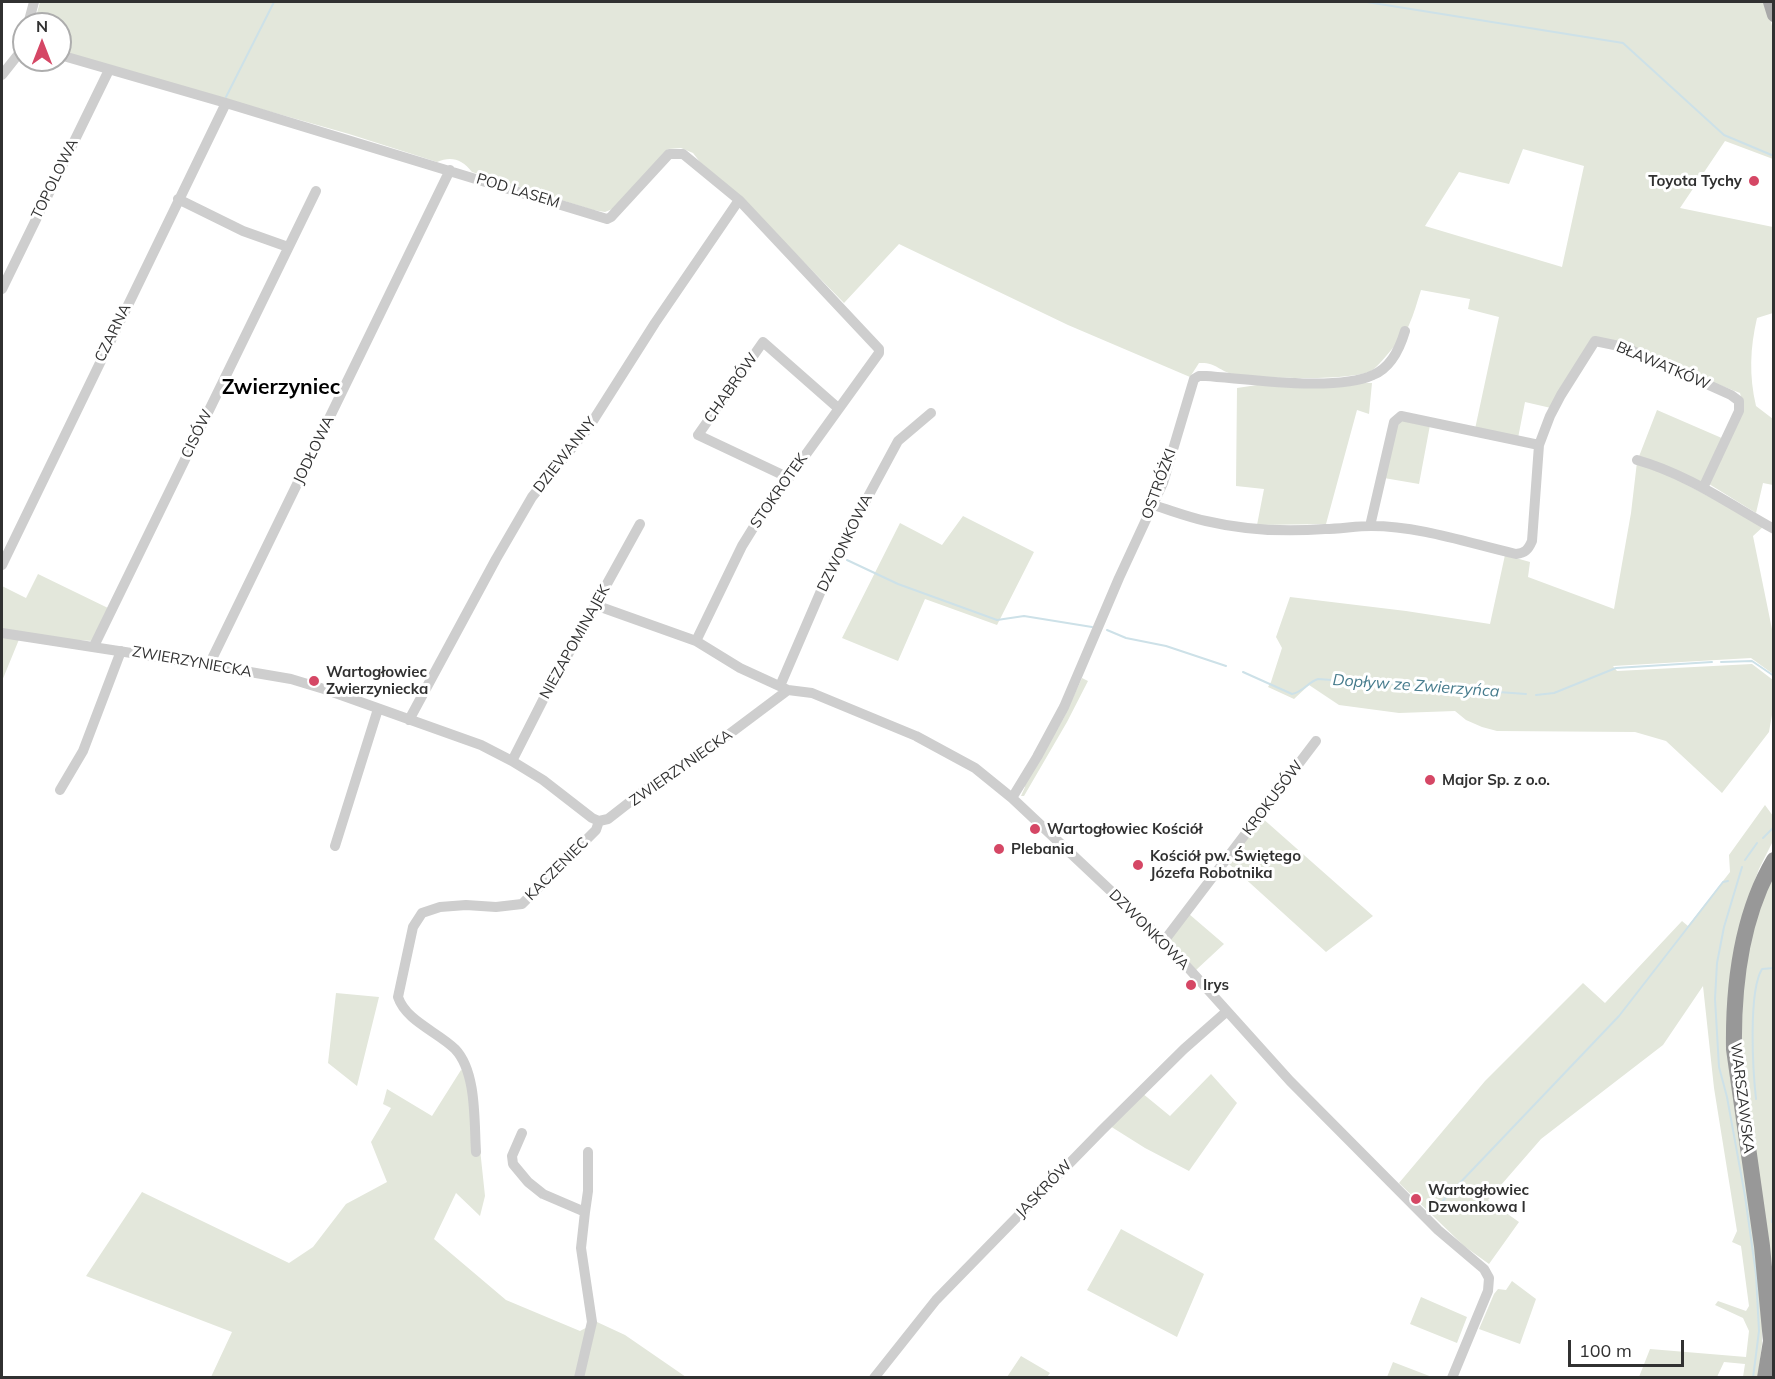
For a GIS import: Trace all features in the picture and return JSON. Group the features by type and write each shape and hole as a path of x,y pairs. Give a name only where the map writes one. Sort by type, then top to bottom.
{"highway":[{"name":"WARSZAWSKA","path":"1765,1377 1771,1341 1759,1216 1734,1049 1734,1014 1740,958 1748,924 1772,862"}],"main road":[{"path":"1770,2 1773,15"},
{"path":"1771,1341 1773,1314"}],"street":[{"name":"POD LASEM","path":"72,58 607,219 669,154 683,154 739,200 879,349 879,353"},
{"path":"2,75 12,62"},
{"name":"TOPOLOWA","path":"2,289 109,69"},
{"name":"CZARNA","path":"2,565 226,103"},
{"name":"JODŁOWA","path":"209,665 450,170"},
{"name":"CISÓW","path":"94,646 316,190"},
{"path":"178,199 243,231 288,247"},
{"name":"DZIEWANNY","path":"409,720 532,497 589,427 655,323 739,200"},
{"name":"OSTRÓŻKI","path":"1012,798 1037,758 1064,707 1119,578 1163,483 1194,379 1206,376 1345,383 1360,380 1375,375 1391,361 1401,344 1405,331"},
{"name":"BŁAWATKÓW","path":"1153,505 1204,521 1230,526 1275,530 1394,527 1516,554 1525,552 1532,541 1539,445 1561,395 1595,341 1624,347 1731,395 1739,401 1739,411 1703,488"},
{"name":"CHABRÓW","path":"788,477 698,435 763,342 838,408"},
{"name":"STOKROTEK","path":"696,640 742,546 788,477 879,353"},
{"name":"DZWONKOWA","path":"784,688 836,556 898,441 931,413"},
{"path":"1370,526 1395,422 1401,416 1539,445"},
{"path":"1637,460 1703,488 1773,529"},
{"name":"NIEZAPOMINAJEK","path":"512,761 545,696 640,524"},
{"name":"DZWONKOWA","path":"595,605 696,640 740,668 784,688 812,693 916,736 975,768 1012,798 1164,941 1290,1081 1447,1238 1480,1264 1488,1274 1490,1286 1452,1377"},
{"name":"ZWIERZYNIECKA","path":"2,633 291,679 324,689 481,745 543,780 599,821 608,819 658,780 716,744 784,688"},
{"path":"60,790 83,751 121,651"},
{"path":"335,846 378,709"},
{"name":"KROKUSÓW","path":"1164,941 1316,741"},
{"name":"KACZENIEC","path":"476,1152 470,1077 466,1065 456,1050 408,1012 398,997 413,927 422,913 440,907 466,905 496,907 522,904 596,830 599,821"},
{"name":"JASKRÓW","path":"874,1377 936,1300 1102,1130 1184,1049 1226,1012"},
{"path":"522,1133 512,1156 513,1164 528,1182 543,1194 585,1212"},
{"path":"579,1377 592,1322 581,1248 588,1191 588,1152"}],"shaded area":[{"path":"40,2 1766,2 1773,30 1773,159 1725,141 1680,208 1773,227 1773,313 1757,318 1751,362 1756,406 1773,419 1773,485 1763,483 1756,513 1709,484 1744,408 1740,393 1599,338 1551,408 1525,402 1518,438 1475,429 1499,317 1468,309 1470,299 1421,290 1407,329 1375,368 1361,374 1325,378 1245,376 1228,373 1214,365 1199,363 1190,377 1068,325 899,244 844,303 741,198 693,153 681,148 668,149 615,208 605,212 472,172 456,160 447,159 437,162 349,134 72,55 72,12 37,12","holes":["1523,149 1584,166 1562,267 1425,226 1459,172 1509,184"]},
{"path":"1372,383 1369,414 1357,410 1326,524 1257,525 1264,489 1236,486 1237,388 1264,384"},
{"path":"1657,410 1724,439 1701,485 1638,459"},
{"path":"1403,420 1430,425 1419,484 1384,478 1397,424"},
{"path":"1637,462 1650,465 1764,526 1753,536 1773,634 1773,674 1751,658 1613,666 1617,671 1752,664 1773,680 1773,709 1769,732 1722,793 1666,741 1635,732 1497,731 1466,720 1455,711 1399,713 1339,705 1309,685 1294,699 1268,687 1282,648 1276,637 1290,597 1490,624 1505,555 1530,562 1528,577 1614,609 1631,513"},
{"path":"963,516 1034,552 997,625 925,599 898,661 842,638 900,523 942,545"},
{"path":"38,574 108,608 93,641 20,637 2,681 2,586 26,598"},
{"path":"1082,678 1088,681 1067,722 1024,796 1021,796 1024,786 1063,719"},
{"path":"1765,805 1773,816 1773,841 1750,894 1734,953 1762,1288 1762,1344 1758,1377 1743,1377 1745,1364 1724,1362 1717,1377 1639,1377 1650,1349 1746,1357 1749,1331 1743,1318 1715,1305 1718,1301 1746,1311 1749,1306 1741,1246 1732,1242 1737,1231 1714,1088 1703,986 1663,1045 1541,1139 1488,1200 1519,1222 1489,1264 1464,1246 1399,1183 1485,1081 1583,983 1605,1003 1682,921 1688,926 1730,872 1729,855"},
{"path":"1261,817 1373,916 1326,952 1229,864"},
{"path":"1773,873 1774,1239 1771,1268 1740,1042 1741,1002 1750,940 1757,914"},
{"path":"1189,914 1224,944 1196,970 1170,939"},
{"path":"336,993 379,997 357,1086 328,1063"},
{"path":"461,1070 472,1074 485,1196 480,1216 456,1193 434,1239 506,1300 580,1331 597,1322 625,1335 686,1377 211,1377 232,1332 86,1276 142,1192 289,1263 313,1247 346,1204 387,1182 371,1142 391,1108 383,1104 387,1089 432,1116"},
{"path":"1211,1074 1237,1103 1189,1171 1110,1126 1142,1093 1170,1116"},
{"path":"1121,1229 1204,1274 1177,1337 1087,1290"},
{"path":"1512,1281 1536,1299 1520,1344 1479,1329 1494,1294 1498,1289 1506,1290"},
{"path":"1421,1297 1467,1317 1457,1343 1410,1324"},
{"path":"1021,1356 1050,1373 1047,1377 1007,1377"},
{"path":"1393,1362 1432,1377 1387,1377"}],"waterway":[{"path":"226,97 274,2"},
{"path":"1367,2 1623,43 1724,135 1774,156"},
{"name":"Dopływ ze Zwierzyńca","path":"847,560 898,584 997,620 1024,616 1092,627"},
{"name":"Dopływ ze Zwierzyńca","path":"1107,630 1126,638 1166,646 1226,666"},
{"name":"Dopływ ze Zwierzyńca","path":"1721,662 1752,661 1774,676"},
{"name":"Dopływ ze Zwierzyńca","path":"1536,695 1554,693 1616,668 1712,662"},
{"name":"Dopływ ze Zwierzyńca","path":"1243,672 1292,694 1318,679 1526,694"},
{"path":"1763,838 1774,827"},
{"path":"1745,860 1757,843"},
{"path":"1742,867 1724,927 1717,963 1715,999 1719,1067 1727,1097 1745,1196 1756,1274 1759,1331 1753,1378"},
{"path":"1435,1209 1619,1016 1723,882 1728,881"},
{"path":"1756,1099 1753,1032 1755,995 1762,969 1774,968"},
{"path":"1772,1222 1774,1206"}],"place":[{"name":"Toyota Tychy","path":"1754,181"},
{"name":"Wartogłowiec Zwierzyniecka","path":"314,681"},
{"name":"Major Sp. z o.o.","path":"1430,780"},
{"name":"Wartogłowiec Kościół","path":"1035,829"},
{"name":"Plebania","path":"999,849"},
{"name":"Kościół pw. Świętego Józefa Robotnika","path":"1138,865"},
{"name":"Irys","path":"1191,985"},
{"name":"Wartogłowiec Dzwonkowa I","path":"1416,1199"}],"district":[{"name":"Zwierzyniec","path":"281,388"}]}
